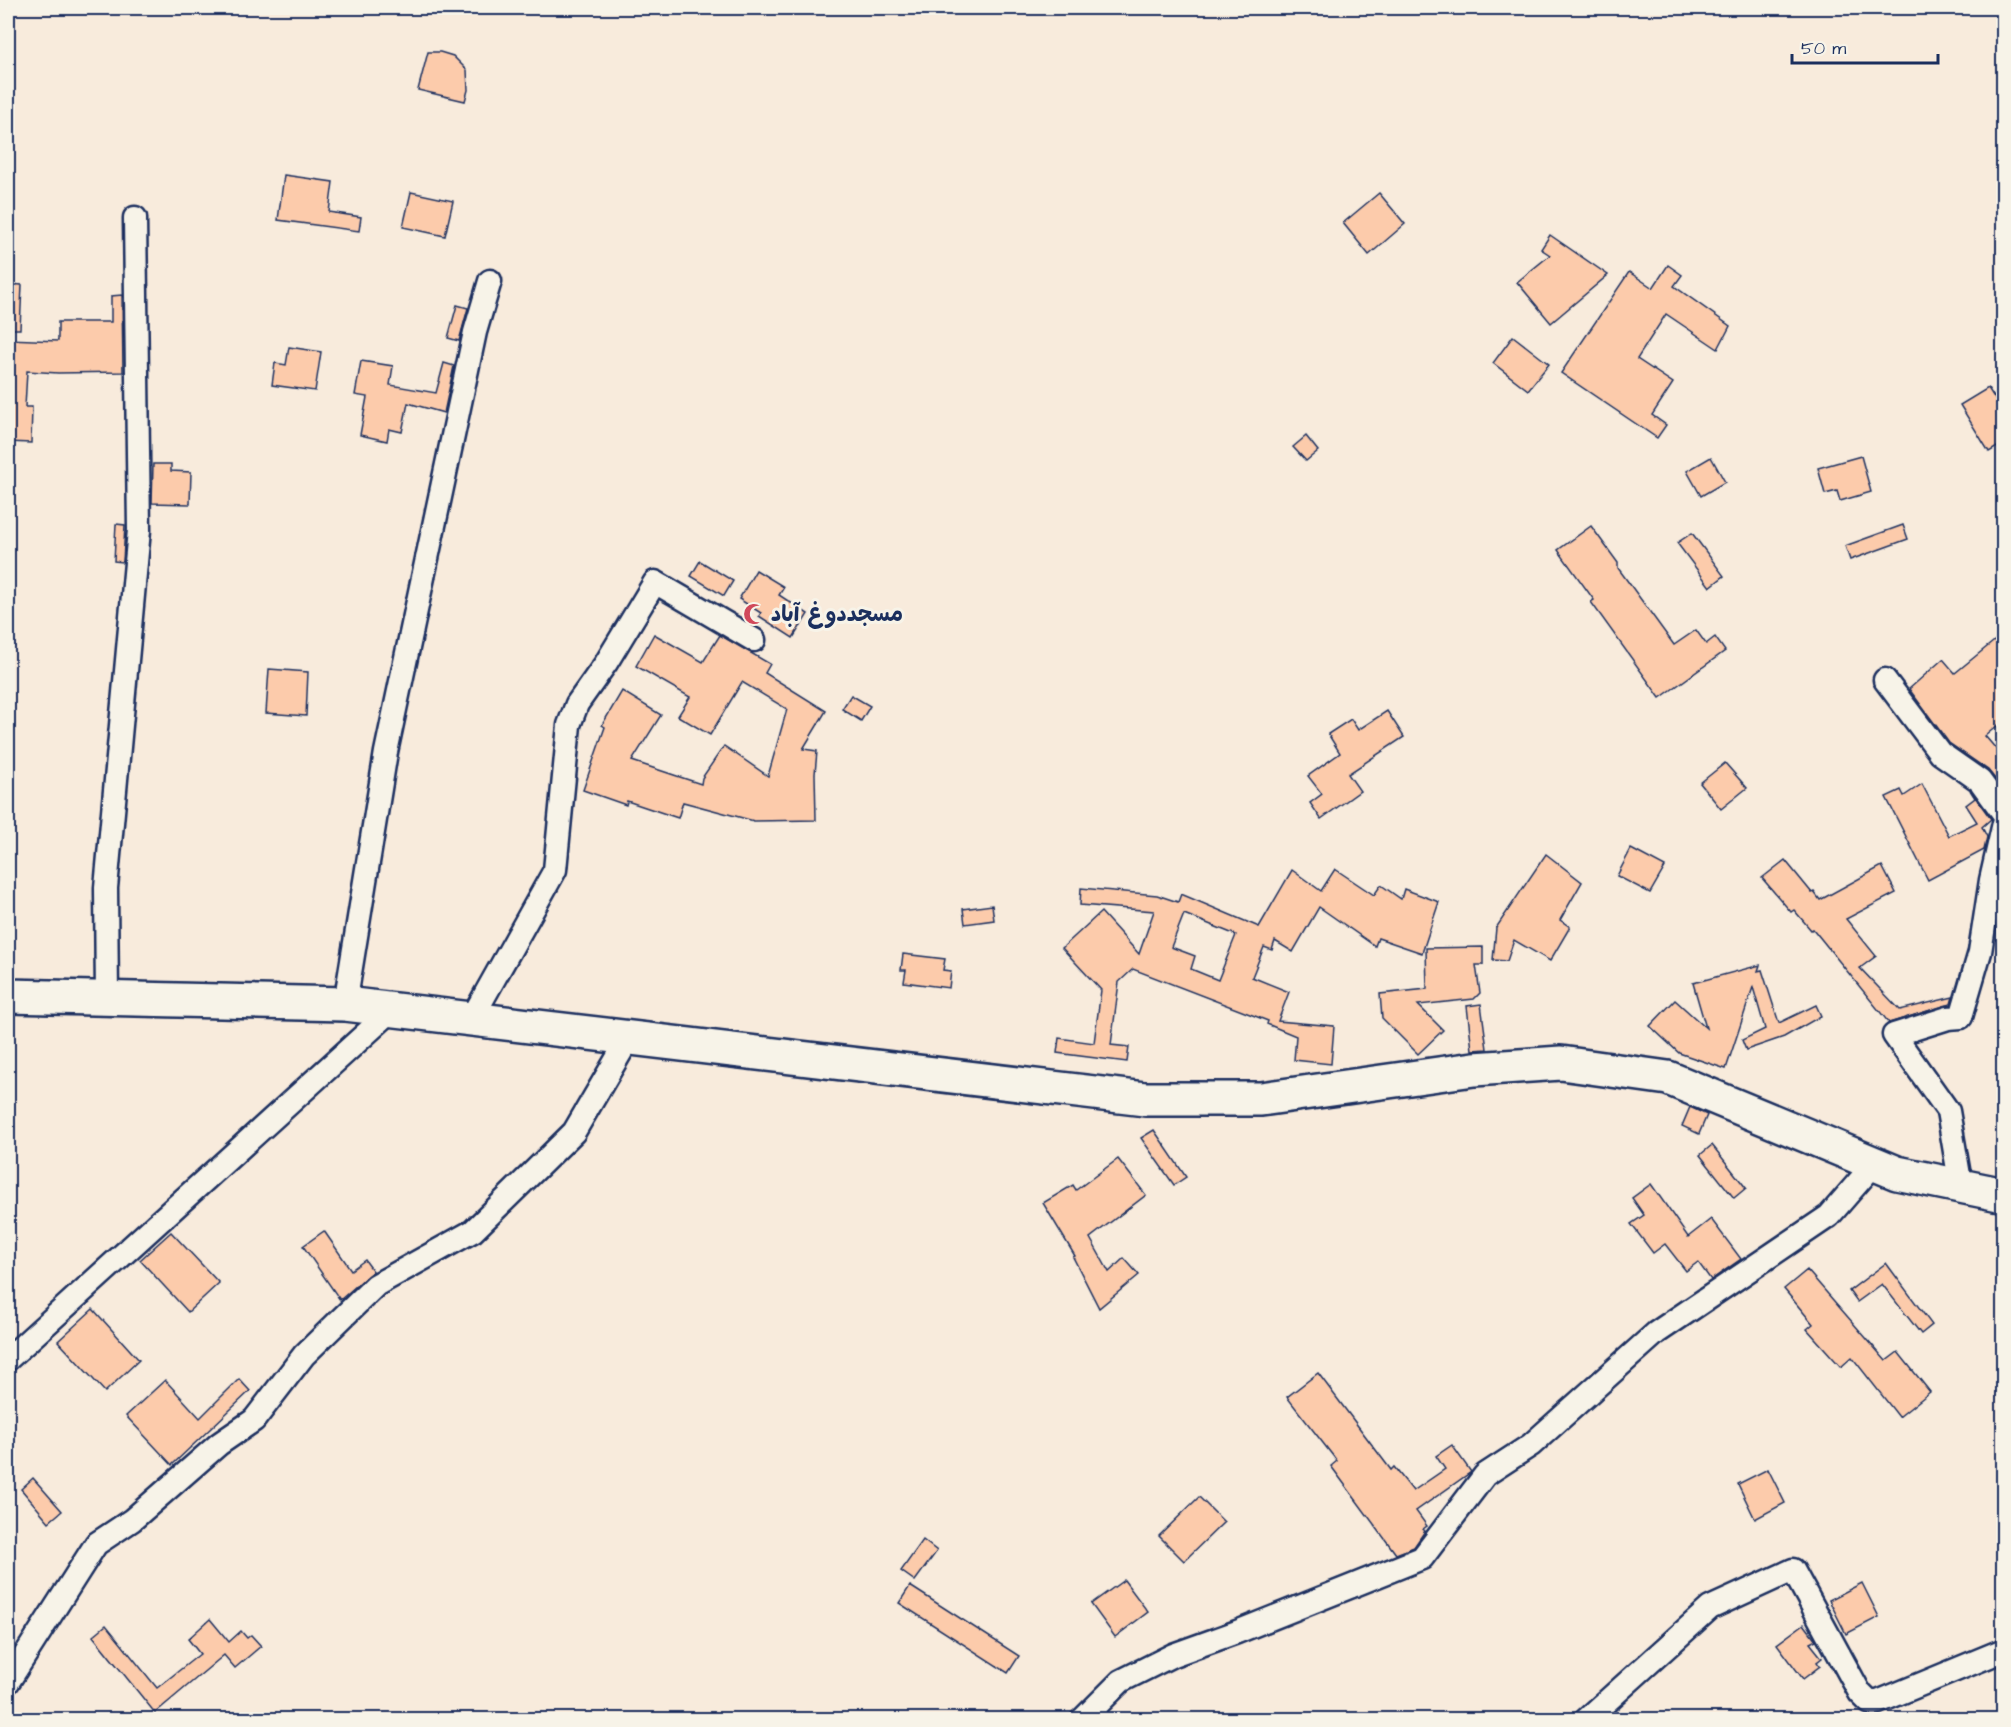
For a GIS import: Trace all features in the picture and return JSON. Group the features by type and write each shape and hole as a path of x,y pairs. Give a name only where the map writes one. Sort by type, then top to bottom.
{"highway":[{"path":"8,996 345,1004 1145,1099 1261,1099 1474,1069 1561,1063 1668,1078 1896,1173 2004,1195"}],"street":[{"path":"107,999 106,888 140,530 135,218"},
{"path":"345,1004 386,752 475,332 490,281"},
{"path":"472,1018 555,870 569,725 577,704 606,663 655,582 754,640"},
{"path":"1885,680 1940,753 1980,781 2004,814"},
{"path":"1961,1186 1948,1111 1894,1035 1948,1018 1961,1017 1980,952 1991,879 2004,823"},
{"path":"8,1359 392,1010"},
{"path":"8,1682 96,1544 132,1520 219,1444 254,1420 304,1355 376,1285 473,1231 574,1132 629,1038"},
{"path":"1082,1719 1121,1681 1173,1655 1422,1558 1485,1475 1531,1445 1656,1333 1829,1216 1875,1164"},
{"path":"1586,1719 1710,1608 1793,1570 1860,1693 1869,1702 1878,1702 2004,1650"}],"building":[{"path":"428,52 440,52 453,56 467,70 468,90 465,101 418,90"},
{"path":"284,175 333,182 329,212 361,217 359,231 278,220"},
{"path":"411,192 453,201 445,236 403,227"},
{"path":"1379,193 1405,224 1369,255 1343,223"},
{"path":"1550,235 1608,275 1551,323 1517,282 1550,255 1541,249"},
{"path":"1668,265 1682,275 1674,286 1730,326 1718,349 1666,314 1637,359 1673,383 1652,415 1666,425 1657,438 1561,373 1629,272 1653,288"},
{"path":"8,284 22,285 20,329 8,329"},
{"path":"122,295 123,372 27,371 25,407 32,407 31,443 8,442 8,339 58,341 58,322 111,322 111,296"},
{"path":"457,305 468,308 459,341 448,338"},
{"path":"1513,336 1549,364 1528,390 1493,363"},
{"path":"289,347 321,352 315,391 272,385 275,363 286,365"},
{"path":"361,361 393,366 390,385 436,393 444,363 454,366 444,413 408,403 402,432 389,429 387,441 360,435 367,397 355,395"},
{"path":"1988,388 2004,413 2004,443 1989,452 1960,405"},
{"path":"1306,436 1318,451 1306,461 1293,447"},
{"path":"1861,456 1871,492 1840,501 1837,491 1825,494 1818,468"},
{"path":"1711,457 1725,482 1701,496 1687,471"},
{"path":"153,464 171,464 171,471 191,472 190,504 152,503"},
{"path":"116,524 125,525 123,562 114,561"},
{"path":"1903,525 1908,539 1850,560 1845,546"},
{"path":"1591,526 1618,563 1618,568 1674,645 1696,630 1706,644 1715,637 1725,651 1660,698 1591,602 1594,600 1558,550"},
{"path":"1692,533 1724,576 1710,587 1677,543"},
{"path":"700,561 733,581 724,596 691,576"},
{"path":"756,570 784,587 779,595 808,614 793,638 759,616 761,613 739,599"},
{"path":"2004,633 2004,720 1985,736 2004,758 2004,790 1988,770 1949,743 1909,689 1943,659 1955,673"},
{"path":"654,634 703,662 720,635 770,664 765,673 826,711 803,749 817,751 816,820 754,821 683,802 678,818 627,801 626,805 583,790 605,727 602,725 622,691 661,715 632,761 701,784 702,778 724,746 768,776 787,709 742,682 710,735 678,716 690,697 636,666"},
{"path":"269,669 308,672 306,716 266,713"},
{"path":"851,695 870,706 861,721 842,709"},
{"path":"1387,711 1404,737 1348,774 1360,791 1321,819 1310,803 1322,794 1308,776 1340,753 1328,734 1351,719 1358,730"},
{"path":"1725,763 1747,788 1721,809 1700,783"},
{"path":"1922,784 1949,836 1977,822 1966,805 1975,798 1970,790 1991,819 1982,827 1987,837 1984,850 1928,880 1886,797 1901,790 1904,796"},
{"path":"1631,849 1665,867 1650,893 1617,876"},
{"path":"1546,854 1582,882 1560,920 1570,927 1550,961 1514,940 1507,961 1493,960 1496,928"},
{"path":"1785,860 1820,900 1882,866 1896,893 1846,919 1876,956 1860,968 1900,1010 1953,997 1951,1004 1889,1023 1813,929 1811,930 1794,910 1791,912 1762,878"},
{"path":"1335,869 1374,895 1381,885 1401,899 1404,889 1439,902 1422,953 1378,938 1375,946 1319,907 1293,952 1275,941 1272,950 1264,947 1252,977 1289,992 1278,1021 1334,1026 1331,1064 1294,1060 1296,1036 1267,1024 1268,1021 1133,969 1119,982 1111,1045 1129,1047 1127,1062 1057,1053 1059,1038 1094,1043 1101,990 1062,948 1101,912 1139,954 1154,911 1080,905 1081,888 1157,895 1178,902 1181,894 1259,927 1292,870 1321,891","holes":["1184,914 1236,935 1218,980 1191,969 1195,956 1171,947"]},
{"path":"992,905 994,920 965,924 963,909"},
{"path":"1483,947 1483,965 1476,965 1480,993 1474,999 1418,1005 1443,1030 1418,1054 1382,1018 1380,994 1427,989 1426,948"},
{"path":"903,954 945,959 943,970 951,971 949,988 904,982 906,970 901,970"},
{"path":"1760,965 1758,971 1762,970 1779,1023 1816,1005 1821,1016 1784,1037 1746,1050 1742,1040 1765,1029 1753,987 1726,1069 1679,1053 1650,1026 1675,1000 1706,1028 1693,983"},
{"path":"1481,1004 1487,1049 1472,1050 1467,1006"},
{"path":"1690,1107 1707,1115 1699,1134 1682,1126"},
{"path":"1154,1130 1186,1177 1174,1185 1141,1138"},
{"path":"1712,1145 1746,1188 1734,1198 1700,1155"},
{"path":"1118,1159 1146,1195 1090,1238 1109,1272 1124,1258 1139,1275 1099,1308 1073,1257 1075,1256 1043,1203 1073,1185 1076,1190"},
{"path":"1651,1184 1688,1237 1711,1219 1741,1259 1711,1280 1698,1262 1686,1271 1665,1244 1653,1253 1631,1224 1644,1215 1632,1198"},
{"path":"324,1231 351,1270 365,1260 373,1271 340,1300 303,1246"},
{"path":"171,1232 219,1283 188,1312 140,1260"},
{"path":"1886,1263 1932,1325 1921,1334 1882,1284 1857,1302 1849,1291"},
{"path":"1807,1270 1886,1361 1898,1352 1930,1392 1899,1417 1852,1357 1841,1367 1807,1329 1813,1324 1784,1289"},
{"path":"93,1309 139,1360 105,1392 58,1341"},
{"path":"1318,1373 1391,1470 1394,1467 1413,1491 1445,1469 1436,1456 1452,1445 1471,1472 1416,1511 1427,1526 1423,1529 1425,1531 1414,1547 1396,1554 1331,1466 1337,1461 1287,1397"},
{"path":"239,1379 250,1391 172,1465 126,1416 165,1380 200,1418"},
{"path":"1768,1469 1785,1503 1755,1519 1738,1484"},
{"path":"33,1478 62,1511 49,1522 21,1489"},
{"path":"1199,1497 1224,1522 1184,1561 1159,1536"},
{"path":"923,1540 937,1551 915,1581 901,1571"},
{"path":"1124,1580 1148,1612 1115,1637 1091,1604"},
{"path":"1862,1583 1879,1617 1846,1634 1829,1600"},
{"path":"910,1586 1019,1656 1008,1673 899,1603"},
{"path":"210,1619 229,1642 241,1631 247,1638 251,1635 261,1646 235,1668 224,1655 155,1713 93,1636 106,1625 157,1688 200,1654 188,1639"},
{"path":"1804,1624 1816,1640 1810,1643 1822,1658 1817,1662 1820,1666 1803,1679 1777,1644"}],"place":[{"name":"مسجددوغ آباد","path":"754,614"}]}
